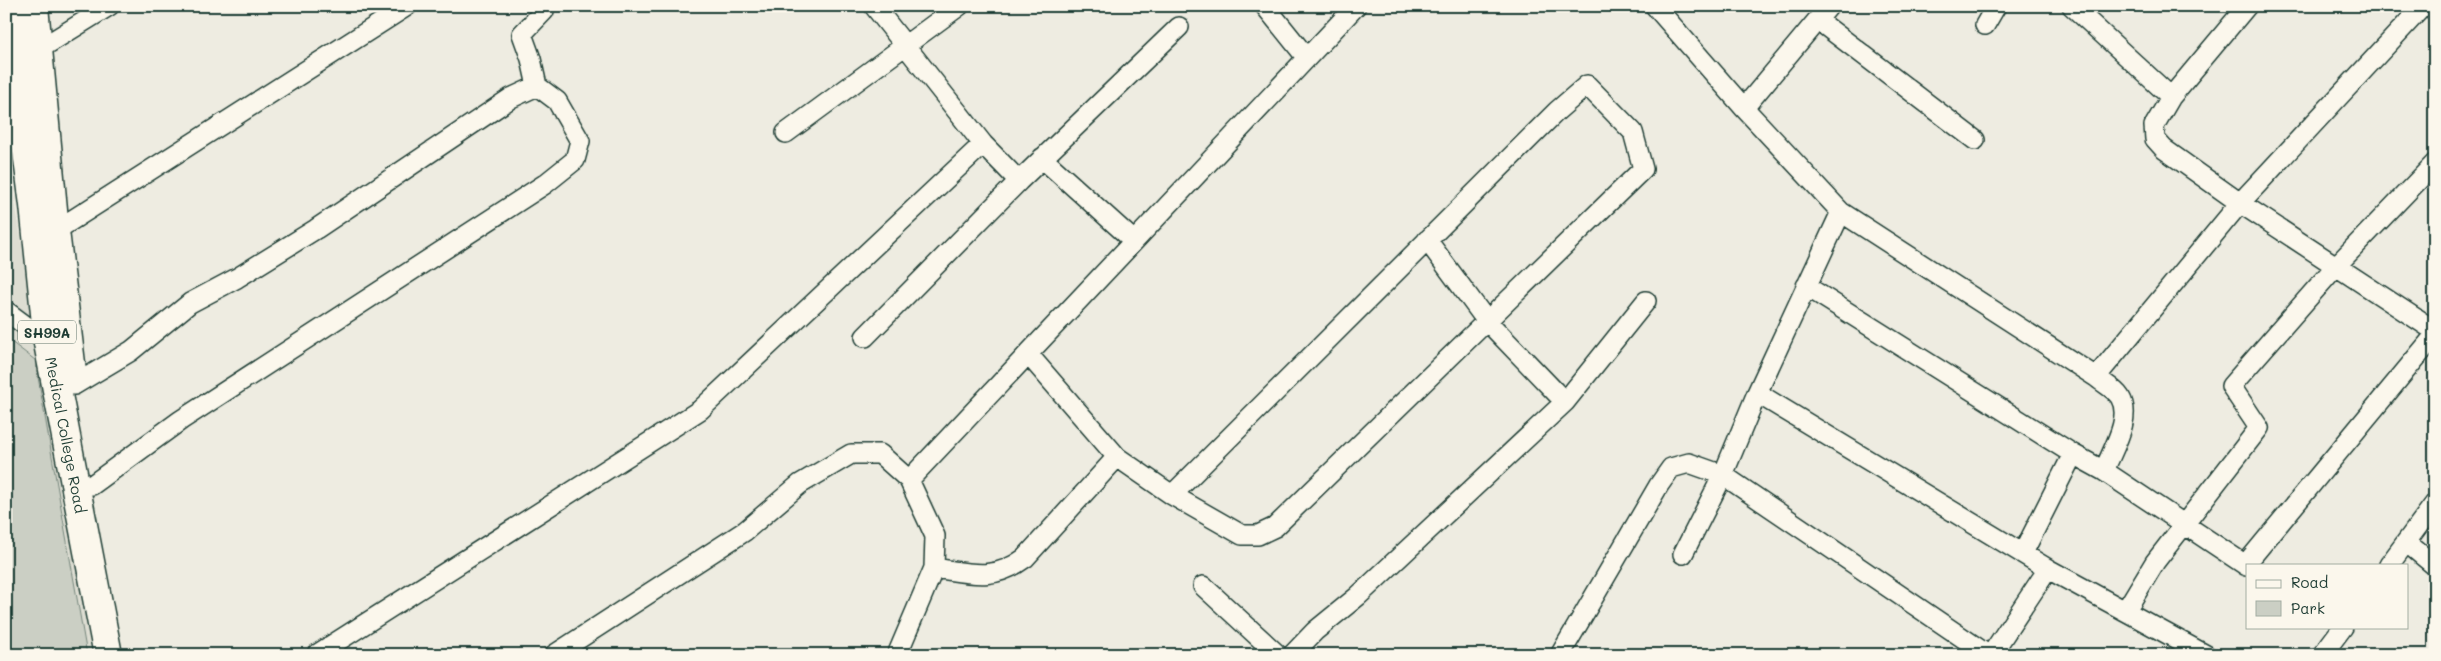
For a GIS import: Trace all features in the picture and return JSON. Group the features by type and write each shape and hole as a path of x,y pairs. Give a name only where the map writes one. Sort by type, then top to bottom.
{"main road":[{"name":"Medical College Road","path":"8,6 34,205 108,655"},
{"name":"Medical College Road","path":"34,6 55,231 58,349 74,385 127,655"}],"street":[{"path":"38,50 108,6"},
{"path":"55,231 407,6"},
{"path":"92,484 181,420 430,260 545,184 575,160 580,141 557,101 537,86 531,59 522,34 544,10 541,6"},
{"path":"874,6 983,144 1019,181"},
{"path":"786,133 906,47 959,6"},
{"path":"1265,6 1306,58"},
{"path":"909,480 1356,6"},
{"path":"1655,6 1744,108 1841,212 2096,377 2119,396 2125,411 2122,427 2104,471"},
{"path":"1985,24 1996,6"},
{"path":"2072,6 2171,97"},
{"path":"2247,6 2171,97 2154,126 2155,139 2164,149 2240,203 2435,331"},
{"path":"2096,377 2240,203 2423,6"},
{"path":"1744,108 1824,13 1975,140"},
{"path":"865,337 1042,158 1179,27"},
{"path":"1028,354 1117,456 1172,495 1242,535 1258,535 1275,527 1643,168 1633,132 1587,85 1557,111 1172,495"},
{"path":"74,385 131,351 190,303 238,278 308,234 511,98 537,86"},
{"path":"316,655 700,410 983,144"},
{"path":"1042,158 1134,241"},
{"path":"2126,610 2155,562 2260,428 2231,386 2336,266 2435,163"},
{"path":"1683,554 1723,475 1757,393 1841,212"},
{"path":"1427,240 1486,320 1564,402"},
{"path":"1806,286 2073,454 2104,471 2246,566"},
{"path":"1292,655 1315,630 1358,596 1564,402 1646,301"},
{"path":"6,311 58,349"},
{"path":"2248,564 2435,335"},
{"path":"1757,393 2048,569 2206,655"},
{"path":"554,655 745,531 800,484 851,454 880,454 909,480 935,536 934,568 897,655"},
{"path":"2023,553 2073,454"},
{"path":"934,568 982,575 1010,569 1025,558 1117,456"},
{"path":"1560,655 1659,485 1671,468 1689,463 1723,475 1990,655 2048,569"},
{"path":"2390,564 2435,503"},
{"path":"2406,542 2435,566"},
{"path":"1203,586 1278,655"},
{"path":"2322,655 2337,629"}],"shaded area":[{"path":"6,148 55,443 92,655 6,655"}],"green space":[{"path":"6,338 35,360 87,655 6,655"}]}
